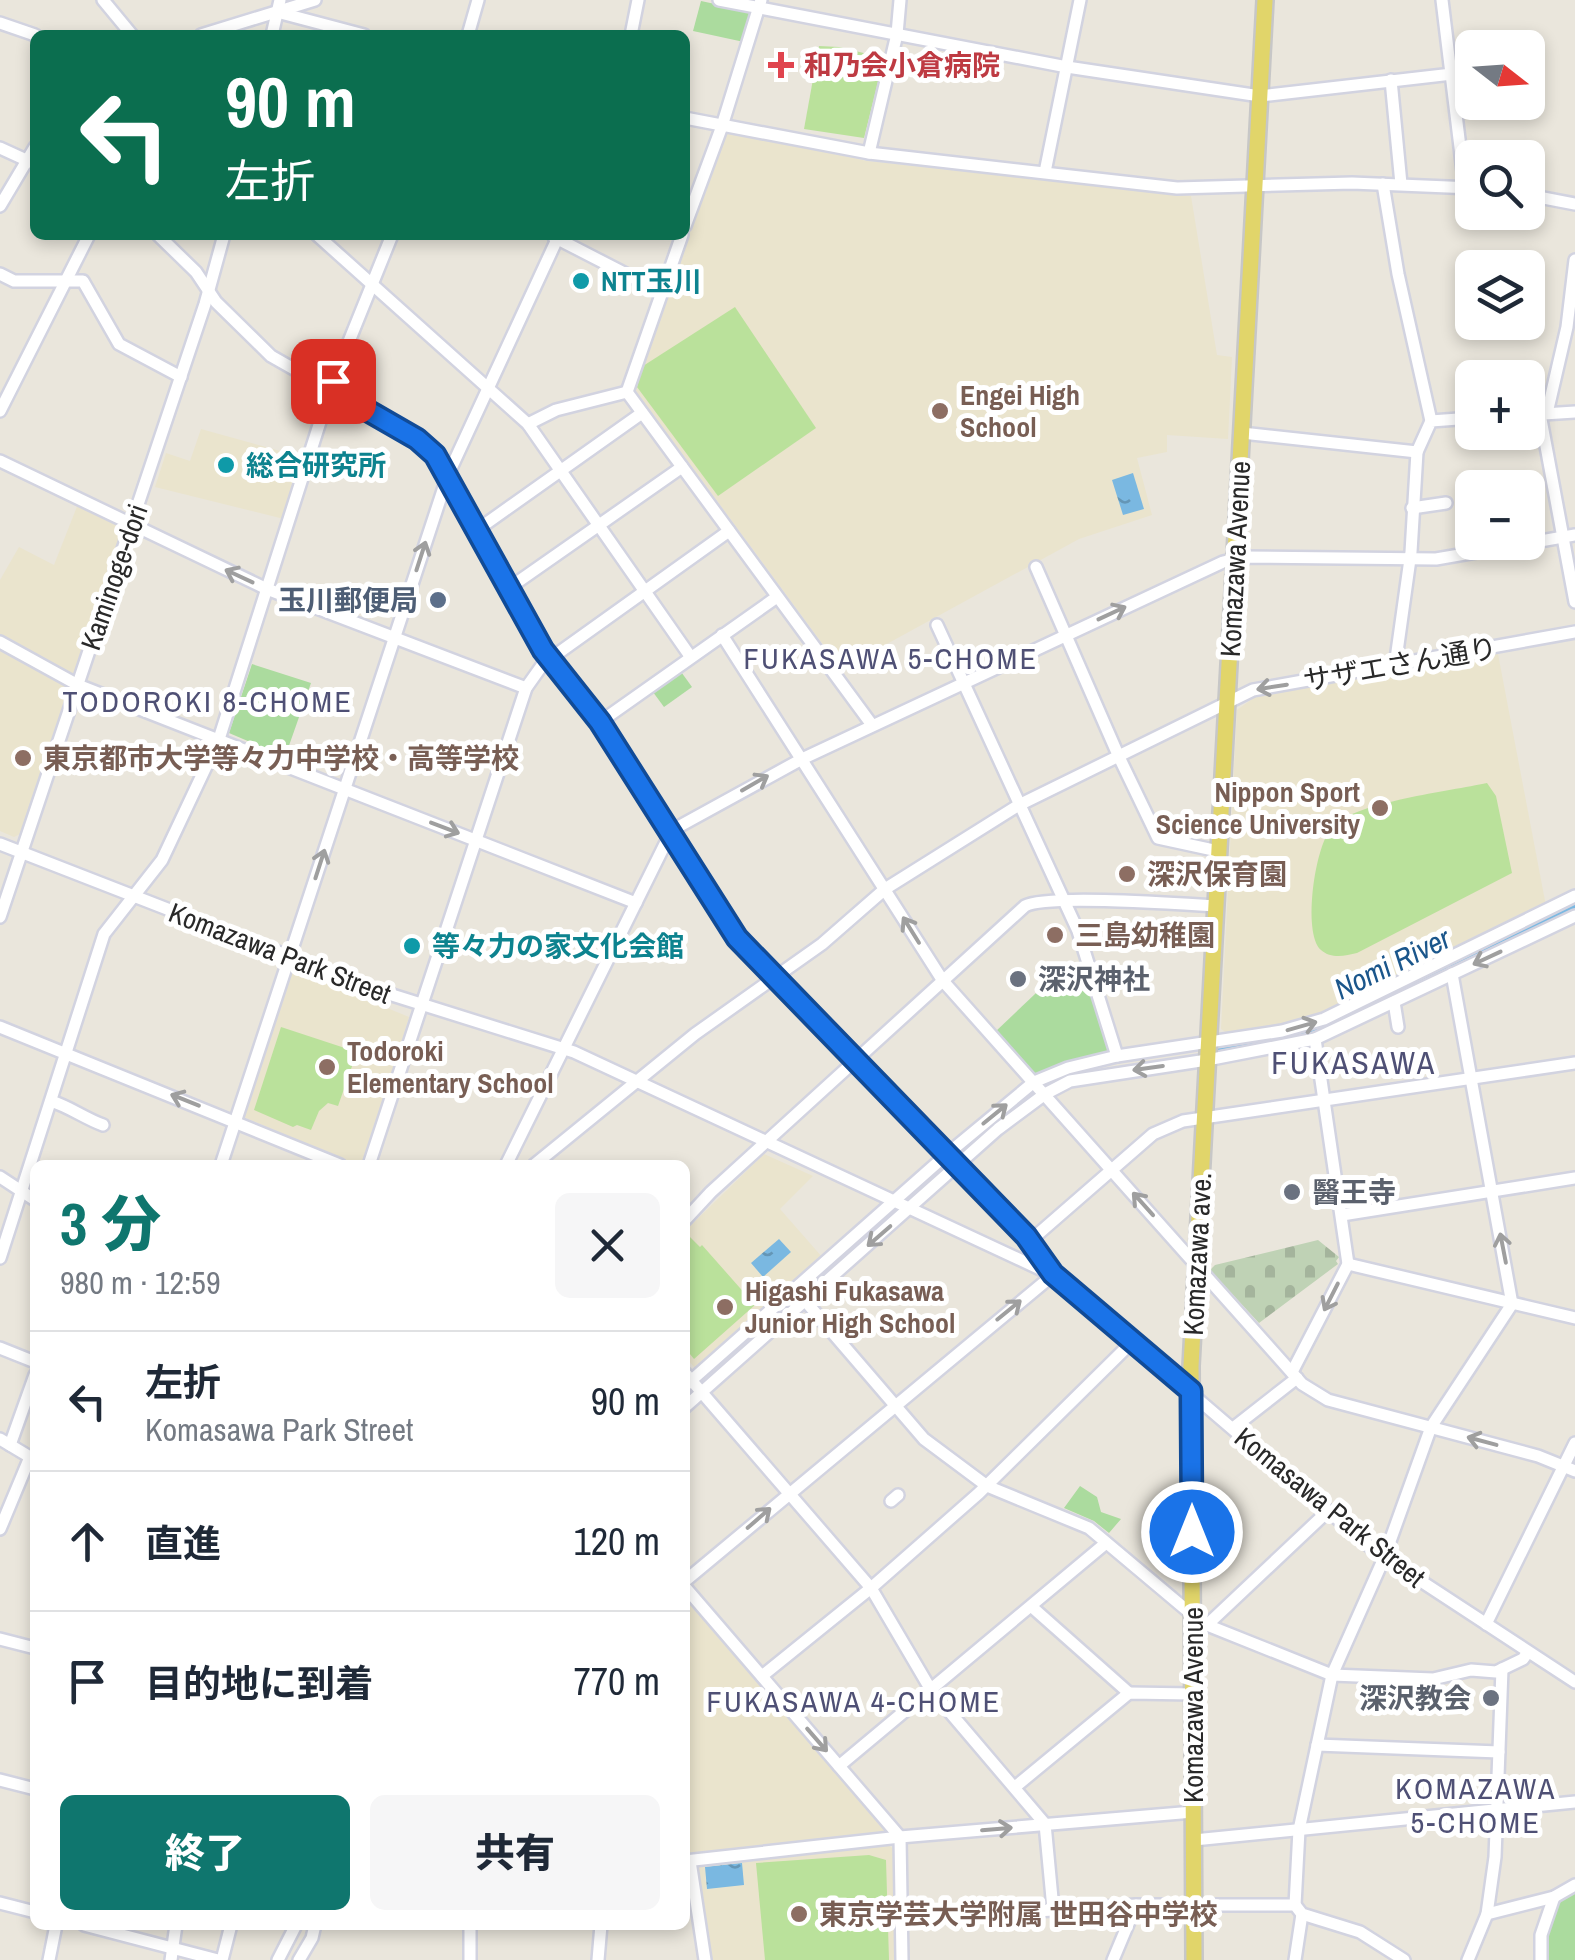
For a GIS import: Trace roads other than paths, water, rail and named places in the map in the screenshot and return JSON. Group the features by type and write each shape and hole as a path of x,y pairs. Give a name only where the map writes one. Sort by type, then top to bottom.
{"main road":[{"name":"Komazawa Avenue","path":"1204,1118 1265,0"},
{"name":"Komazawa ave.","path":"1191,1391 1204,1118"},
{"name":"Komazawa Avenue","path":"1191,1391 1194,1960"}],"street":[{"path":"103,0 128,30"},
{"path":"214,30 278,6 314,0"},
{"path":"469,30 478,0"},
{"path":"633,30 638,0"},
{"path":"719,0 760,4 1066,67 1260,96 1452,74"},
{"path":"869,153 897,34 900,0"},
{"path":"1045,172 1080,0"},
{"path":"1442,0 1462,140"},
{"path":"690,212 760,4"},
{"path":"278,6 349,30"},
{"path":"0,23 30,34"},
{"path":"1391,80 1401,184"},
{"path":"690,119 869,153 1177,188 1384,184 1455,187"},
{"path":"0,148 30,163"},
{"path":"0,206 30,164"},
{"path":"1384,184 1398,274 1432,421 1417,452 1395,666"},
{"path":"1545,198 1575,204"},
{"path":"0,411 87,240"},
{"path":"163,240 260,347 282,364 422,442 448,475 550,659 600,722 732,931 772,977 1030,1241 1053,1274"},
{"name":"Kaminoge-dori","path":"0,917 210,290 223,240"},
{"path":"323,240 528,424 690,656"},
{"path":"32,1160 104,934 162,860 219,739 330,389 390,240"},
{"path":"223,1160 448,475 554,240"},
{"path":"564,240 661,292"},
{"path":"627,392 680,240"},
{"path":"1545,393 1567,327 1575,260"},
{"path":"0,274 14,280 83,282 119,344 181,377"},
{"path":"627,392 872,725"},
{"path":"528,424 556,410 627,392"},
{"path":"1545,414 1575,412"},
{"path":"477,530 642,413"},
{"path":"1432,421 1455,419"},
{"path":"1242,433 1417,452"},
{"path":"1545,442 1569,536 1575,602"},
{"path":"0,461 267,589 526,688"},
{"path":"509,588 682,467"},
{"path":"1412,508 1446,502"},
{"path":"371,1160 526,688 550,659 729,531"},
{"path":"510,1160 671,832 802,759 1234,558 1436,560 1569,536"},
{"path":"1036,568 1158,838 1218,850"},
{"path":"600,722 777,597"},
{"path":"937,625 1078,931 1118,1056"},
{"name":"サザエさん通り","path":"540,1160 772,977 822,944 885,889 1019,805 1253,690 1575,632"},
{"path":"722,636 943,980 1295,1375 1328,1400 1538,1456 1570,1469"},
{"path":"0,642 78,685 636,903"},
{"name":"Komazawa Park Street","path":"0,844 422,1006 564,1048 638,1082"},
{"path":"690,1403 957,1166 1045,1094 1070,1082 1208,1052 1324,1019 1575,896"},
{"path":"690,1215 1025,906 1063,900 1216,906"},
{"path":"690,1377 1034,1082 1068,1068 1118,1056 1208,1052 1315,1039 1575,916"},
{"path":"1295,1960 1299,1830 1332,1675 1384,1558 1432,1427 1512,1304 1452,974"},
{"path":"1394,1002 1398,1027"},
{"path":"0,1026 328,1160"},
{"path":"1234,1428 1295,1375 1348,1264 1315,1039"},
{"path":"1030,1241 1153,1134 1184,1121 1575,1063"},
{"path":"638,1082 1053,1274"},
{"path":"51,1101 72,1107 79,1116 103,1125"},
{"path":"0,1258 30,1167"},
{"path":"0,1178 30,1197"},
{"path":"1342,1215 1575,1178"},
{"path":"1348,1264 1575,1318"},
{"path":"690,1580 788,1492 1053,1274"},
{"name":"Komasawa Park Street","path":"1053,1274 1384,1558 1575,1682"},
{"path":"795,1289 924,1440 987,1486 1089,1528 1192,1616 1208,1625 1332,1675 1432,1679 1471,1670 1502,1669 1523,1659 1528,1652"},
{"path":"762,1676 987,1486 1132,1342"},
{"path":"0,1348 30,1360"},
{"path":"690,1382 870,1588 931,1690 1045,1824 1053,1910"},
{"path":"30,1386 5,1442 30,1457"},
{"path":"1486,1624 1570,1469 1575,1443"},
{"path":"0,1529 30,1462"},
{"path":"1208,1625 1328,1511"},
{"path":"839,1766 1106,1543"},
{"path":"690,1590 900,1838 902,1960"},
{"path":"1032,1607 1128,1693"},
{"path":"0,1639 30,1647"},
{"path":"1468,1960 1488,1914 1498,1810 1502,1669"},
{"path":"1015,1787 1128,1693 1193,1694"},
{"path":"1317,1744 1499,1752"},
{"path":"0,1780 30,1788"},
{"path":"1194,1840 1575,1802"},
{"path":"690,1861 1193,1812"},
{"path":"690,1877 706,1960"},
{"path":"1488,1914 1554,1896 1575,1885"},
{"path":"1541,1960 1541,1935 1554,1896"},
{"path":"0,1903 30,1911"},
{"path":"901,1920 1136,1905 1298,1910 1360,1932 1404,1960"},
{"path":"1113,1960 1136,1905"},
{"path":"50,1960 55,1930"},
{"path":"99,1930 171,1954 220,1960 229,1930"},
{"path":"278,1960 293,1930"},
{"path":"299,1960 314,1930"},
{"path":"470,1930 470,1960"},
{"path":"598,1960 601,1930"}],"water":[{"path":"1133,473 1144,509 1123,515 1112,480"},
{"path":"779,1239 791,1252 763,1277 751,1263"},
{"path":"742,1863 744,1885 707,1889 705,1867"}],"waterway":[{"name":"Nomi River","path":"1226,1049 1323,1027 1575,905"}],"place":[{"name":"和乃会小倉病院","path":"781,65"},
{"name":"NTT玉川","path":"581,281"},
{"name":"Engei High School","path":"940,411"},
{"name":"総合研究所","path":"226,465"},
{"name":"玉川郵便局","path":"438,600"},
{"name":"東京都市大学等々力中学校・高等学校","path":"23,758"},
{"name":"Nippon Sport Science University","path":"1380,808"},
{"name":"深沢保育園","path":"1127,874"},
{"name":"三島幼稚園","path":"1055,935"},
{"name":"等々力の家文化会館","path":"412,946"},
{"name":"深沢神社","path":"1018,979"},
{"name":"Todoroki Elementary School","path":"327,1067"},
{"name":"醫王寺","path":"1292,1192"},
{"name":"Higashi Fukasawa Junior High School","path":"725,1307"},
{"name":"深沢教会","path":"1491,1698"},
{"name":"東京学芸大学附属 世田谷中学校","path":"799,1914"}],"district":[{"name":"FUKASAWA 5-CHOME","path":"891,658"},
{"name":"TODOROKI 8-CHOME","path":"208,701"},
{"name":"FUKASAWA","path":"1354,1062"},
{"name":"FUKASAWA 4-CHOME","path":"854,1701"},
{"name":"KOMAZAWA 5-CHOME","path":"1476,1805"}]}
